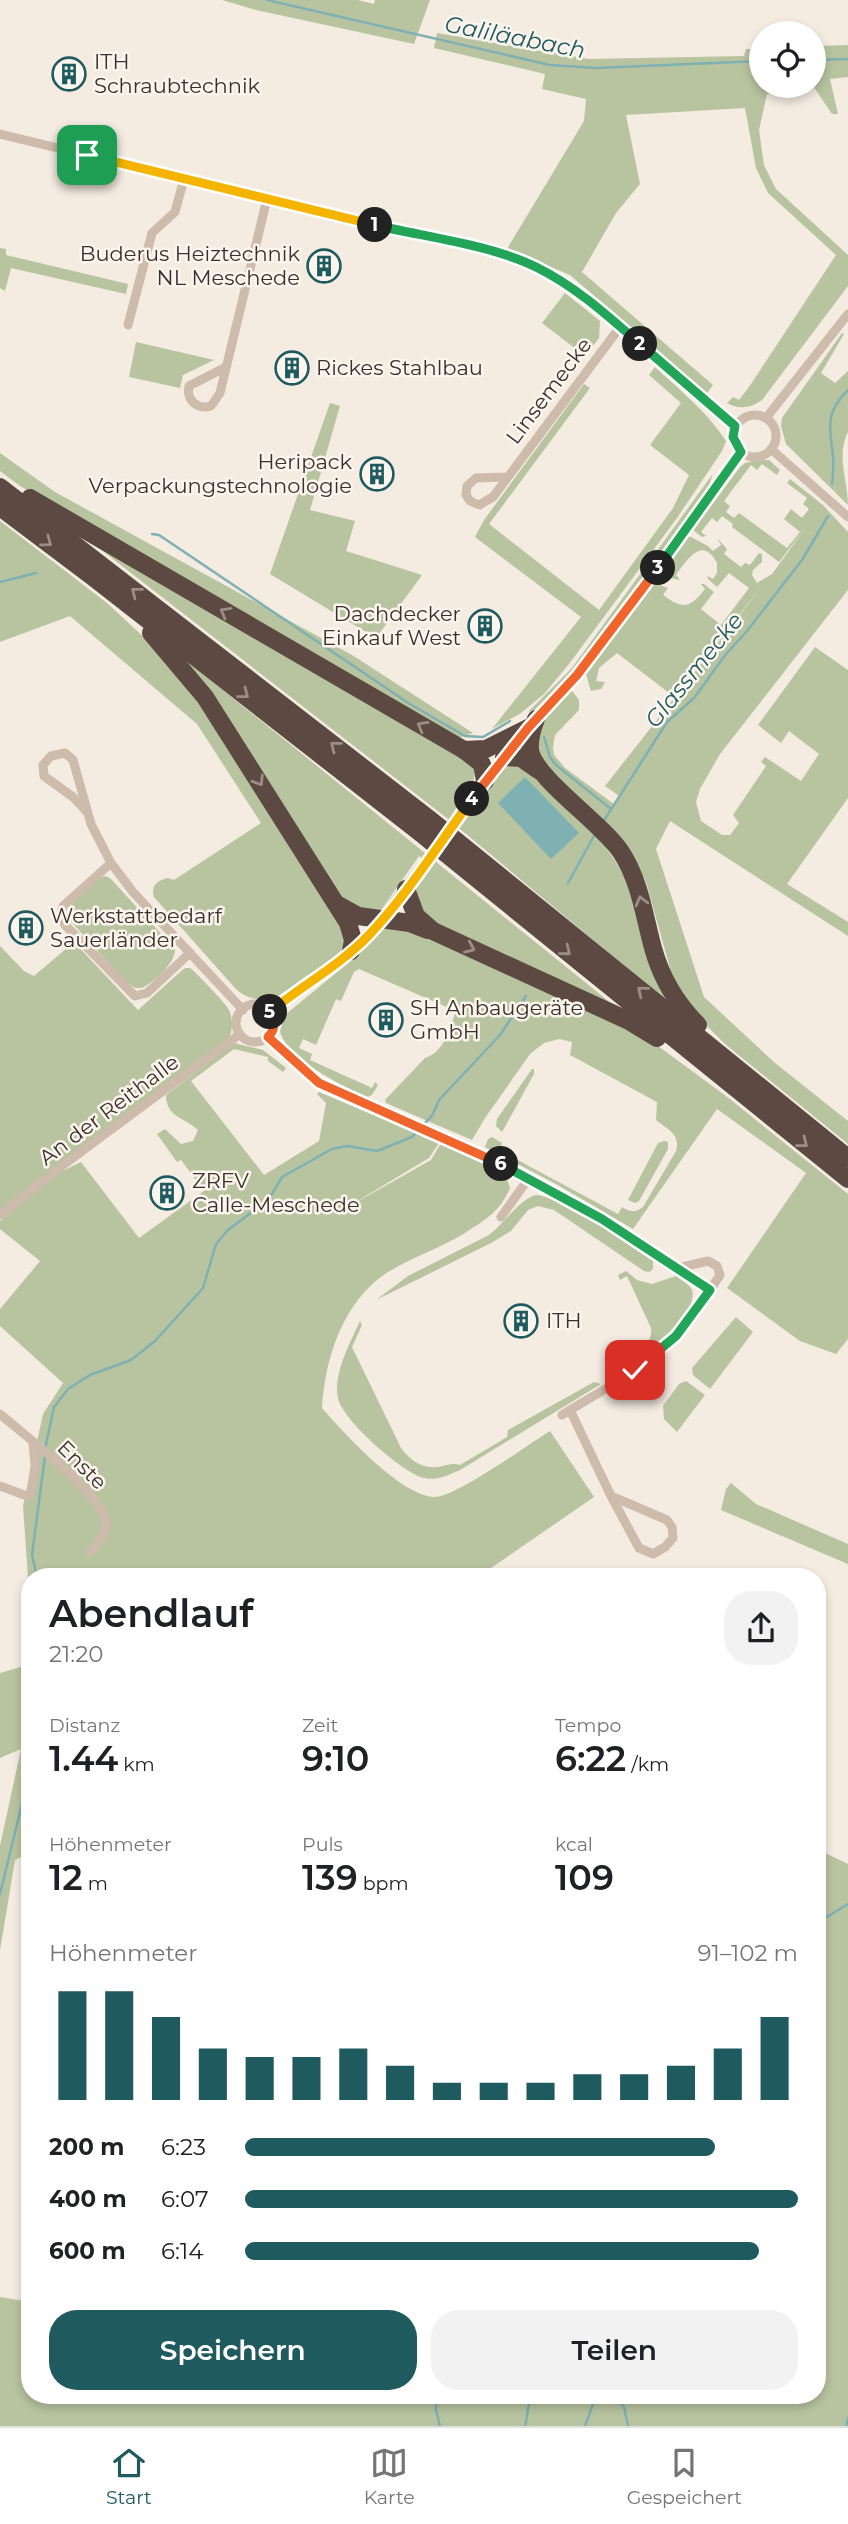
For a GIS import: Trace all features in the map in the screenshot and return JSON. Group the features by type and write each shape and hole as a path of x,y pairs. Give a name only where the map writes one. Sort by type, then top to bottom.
{"highway":[{"path":"0,481 464,750 480,761 485,781"},
{"path":"0,487 423,824 764,1101 848,1179"},
{"path":"0,507 423,824"},
{"path":"93,577 165,648 205,697 351,929 352,951"},
{"path":"464,750 486,749 532,723"},
{"path":"532,723 530,750 538,769"},
{"path":"504,757 521,758 538,769 591,817 620,850 633,873 656,959 673,995 764,1101"},
{"path":"406,889 416,916 433,931"},
{"path":"335,903 352,914 410,923 433,931 629,1021 764,1101 848,1158"}],"street":[{"path":"0,134 515,258 575,291 735,426"},
{"path":"128,325 152,233 176,212 184,179"},
{"path":"226,367 189,386 189,396 195,404 203,407 214,404 220,393 267,199"},
{"path":"766,418 848,314"},
{"name":"Linsemecke","path":"506,477 476,478 467,486 466,495 474,504 483,504 493,497 620,327"},
{"path":"748,415 766,418 776,432 771,449 753,457 741,452 733,437 735,426 748,415"},
{"path":"771,449 848,517"},
{"path":"270,1012 352,951 382,920 485,781 532,723 577,675 632,604 741,452"},
{"path":"88,813 73,797 44,775 43,765 51,756 60,753 71,756 95,833 111,863 133,892 243,1010"},
{"path":"111,863 63,906 61,914 65,925 135,996 147,993 190,953"},
{"path":"259,1005 270,1012 274,1024 268,1037 252,1042 240,1034 237,1020 247,1006 259,1005"},
{"name":"An der Reithalle","path":"0,1215 240,1034"},
{"path":"268,1037 319,1083 529,1178 602,1219 710,1290"},
{"path":"501,1217 529,1178"},
{"path":"611,1496 667,1520 672,1527 673,1538 653,1554 639,1548 611,1496 566,1412 635,1370 662,1349 689,1319 720,1275 720,1270 713,1262 678,1268"},
{"name":"Enste","path":"0,1414 53,1458 103,1515 105,1529 90,1552"},
{"name":"Enste","path":"0,1486 27,1496 31,1493 36,1446"}],"green space":[{"path":"222,0 358,0 374,4 375,0 430,0 414,44 256,10"},
{"path":"437,33 589,59 744,56 746,49 749,49 749,98 766,98 759,130 764,165 776,189 848,255 848,286 762,400 745,407 727,403 733,397 739,400 749,387 836,255 768,193 756,168 745,108 626,115 640,184 616,213 582,272 713,385 707,393 570,275 507,249 584,121 586,99 542,89 545,74 434,48"},
{"path":"848,45 848,77 830,79 838,114 832,114 821,98 826,98 826,46"},
{"path":"0,248 6,249 6,255 128,284 126,294 11,268 5,291 0,288"},
{"path":"565,293 600,321 599,338 585,356 542,323"},
{"path":"842,333 844,334 821,373 835,383 848,371 848,432 843,459 848,505 786,444 781,426 782,418"},
{"path":"136,342 214,360 183,375 180,388 129,377"},
{"path":"655,367 693,402 719,431 726,441 722,451 677,518 569,664 544,694 521,713 492,729 581,617 475,537 484,520 584,384 590,388 489,524 599,610 673,508 689,475 650,445 681,403 649,375"},
{"path":"330,403 340,406 310,510 355,521 346,551 422,575 376,638 270,574"},
{"path":"0,453 55,492 352,655 473,733 455,739 20,486 0,471"},
{"path":"756,460 769,460 780,470 777,475 762,464 757,470 751,465 724,501 730,506 726,512 734,518 739,513 787,548 800,532 784,519 791,509 802,518 809,509 803,504 807,498 787,483 790,479 823,505 848,532 848,590 720,754 700,789 696,802 701,821 722,835 730,835 739,823 733,815 766,766 761,762 765,757 801,781 819,754 789,731 781,743 758,725 815,647 848,670 848,798 787,884 848,922 848,936 670,821 656,849 704,997 775,1063 848,1121 848,1144 725,1044 698,1017 675,986 646,882 629,848 549,772 535,741 541,720 572,691 579,700 579,710 555,735 554,755 565,768 614,804 619,796 605,786 764,584 673,696 617,653 599,668 596,681 605,682 601,689 591,691 586,674 654,583 668,588 663,595 681,605 695,600 705,589 701,584 704,584 714,592 701,609 721,625 749,588 729,573 717,587 707,576 713,579 717,573 717,563 706,551 700,551 690,557 676,575 680,580 665,577 662,571 689,536 713,551 721,545 717,538 727,549 724,554 741,567 745,563 750,565 759,553 762,554 762,562 753,570 752,575 757,583 772,574 806,527 779,562 732,527 733,524 722,516 717,522 712,518 701,532 706,536 702,537 693,530 740,467"},
{"path":"712,475 694,511 604,634 551,695 531,713 529,711 572,668"},
{"path":"0,521 107,603 148,641 197,699 347,930 346,946 335,959 274,999 248,997 235,988 154,897 153,890 158,882 168,878 174,880 261,823 197,724 70,616 0,642"},
{"path":"95,545 476,764 473,785 454,811 463,819 503,766 508,762 521,762 582,820 614,859 631,891 669,1003 448,819"},
{"path":"177,653 622,1012 435,927 417,909 414,891 432,866 419,856 381,910 361,911 339,897"},
{"path":"105,876 110,878 175,949 168,966 142,988 135,988 124,980 67,917 71,905 81,893"},
{"path":"399,925 511,974 654,1043 726,1096 848,1194 848,1339 836,1354 800,1341 727,1288 806,1173 717,1109 633,1229 485,1147 488,1139 492,1137 502,1143 499,1150 618,1214 622,1207 632,1211 643,1207 676,1151 677,1140 656,1120 657,1102 570,1055 572,1042 559,1039 544,1043 530,1054 472,1140 386,1103 385,1100 425,1058 442,1045 456,1011 359,969 354,972 341,1001 336,999 316,1045 303,1039 299,1048 312,1054 310,1060 372,1088 375,1082 378,1085 372,1095 368,1097 331,1079 293,1051 280,1031 285,1015 353,959 380,931 388,926"},
{"path":"74,942 138,1010 185,968 190,968 229,1010 232,1028 229,1038 0,1211 0,946 24,971 34,976"},
{"path":"234,1043 263,1050 286,1068 283,1072 268,1061 268,1057 234,1049 191,1081 264,1175 319,1141 326,1103 317,1094 319,1092 439,1143 429,1158 346,1208 431,1160 441,1143 505,1174 510,1188 502,1203 486,1219 456,1238 388,1272 359,1298 339,1332 332,1351 322,1408 374,1462 420,1494 434,1497 458,1489 550,1431 594,1497 491,1568 27,1568 23,1506 43,1414 63,1383 0,1326 0,1309 40,1261 0,1229 0,1221 52,1176 81,1162 139,1238 204,1191 181,1160 177,1162 157,1134 165,1129 181,1144 193,1141 198,1130 172,1112 166,1095"},
{"path":"532,1069 534,1074 502,1132 496,1126 497,1119"},
{"path":"668,1142 668,1149 639,1201 635,1203 628,1200 658,1143"},
{"path":"537,1195 566,1205 596,1223 653,1261 653,1269 644,1271 554,1210 538,1206 528,1210 511,1231 491,1243 376,1300 408,1276 489,1235 518,1206"},
{"path":"626,1271 637,1280 652,1284 676,1276 691,1288 692,1300 686,1312 665,1337 639,1359 618,1372 619,1361 625,1367 643,1350 651,1334 651,1328 627,1276 620,1280 618,1275"},
{"path":"736,1317 753,1332 710,1389 693,1375 692,1368"},
{"path":"360,1321 362,1325 352,1347 401,1448 421,1465 460,1465 507,1437 508,1430 594,1382 601,1384 460,1470 438,1478 424,1478 389,1456 361,1432 342,1408 337,1389 340,1369"},
{"path":"686,1381 705,1395 677,1432 664,1419 663,1406 679,1384"},
{"path":"731,1483 756,1504 848,1544 848,1564 721,1510 726,1489"},
{"path":"21,1667 21,1749 0,1758 0,1673"},
{"path":"21,1749 21,1857 15,1860 0,1950 0,1846"},
{"path":"826,1853 848,1864 848,2426 0,2426 0,2297 21,2300 21,2404 826,2404"}],"water":[{"path":"525,777 579,833 551,859 498,803"}],"waterway":[{"name":"Galiläabach","path":"267,0 550,65 596,68 749,62"},
{"name":"Galiläabach","path":"826,60 848,59"},
{"name":"Glassmecke","path":"832,484 830,421 835,406 848,390"},
{"name":"Glassmecke","path":"603,822 667,722 694,698 726,654 747,631 802,560 828,516"},
{"path":"152,534 159,535 410,704 465,736 483,737 510,721"},
{"path":"0,582 36,573"},
{"path":"544,737 550,757 556,765 611,809"},
{"name":"Glassmecke","path":"568,883 595,834"},
{"name":"Glassmecke","path":"423,1125 432,1116 439,1100 500,1035 526,996"},
{"name":"Glassmecke","path":"45,1449 54,1407 68,1389 90,1375 131,1360 155,1341 203,1288 216,1244 228,1230 269,1199 282,1177 332,1149 347,1146 377,1151 412,1137 418,1130"},
{"name":"Glassmecke","path":"35,1568 32,1555 45,1456"},
{"name":"Glassmecke","path":"0,1894 21,1808"},
{"path":"826,1917 848,1904"},
{"path":"436,2404 440,2426"},
{"path":"525,2426 529,2404"},
{"path":"585,2426 593,2404"},
{"path":"622,2404 628,2426"},
{"path":"846,2426 848,2418"}],"place":[{"name":"ITH Schraubtechnik","path":"69,74"},
{"name":"Buderus Heiztechnik NL Meschede","path":"324,266"},
{"name":"Rickes Stahlbau","path":"292,368"},
{"name":"Heripack Verpackungstechnologie","path":"377,474"},
{"name":"Dachdecker Einkauf West","path":"485,626"},
{"name":"Werkstattbedarf Sauerländer","path":"26,928"},
{"name":"SH Anbaugeräte GmbH","path":"386,1020"},
{"name":"ZRFV Calle-Meschede","path":"167,1193"},
{"name":"ITH","path":"521,1321"}],"route":[{"path":"87,155 504,254 527,263 562,282 592,303 735,426 734,443 741,452 577,675 504,757 368,936 322,975 270,1012 274,1024 268,1037 319,1083 474,1150 529,1178 602,1219 710,1290 676,1336 635,1370"}]}
